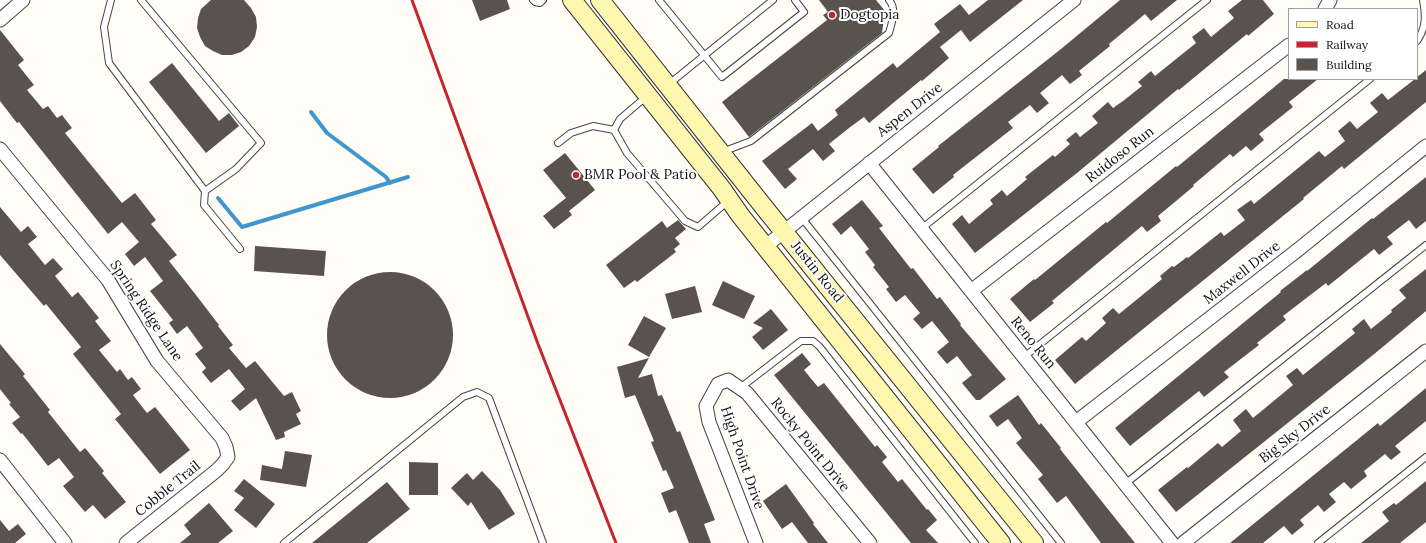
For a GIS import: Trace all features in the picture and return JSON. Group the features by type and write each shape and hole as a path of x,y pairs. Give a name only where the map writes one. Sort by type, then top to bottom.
{"main road":[{"name":"Justin Road","path":"572,0 1001,543"},
{"name":"Justin Road","path":"600,0 1034,543"},
{"path":"648,95 654,94 661,96 674,113 721,152"}],"street":[{"path":"0,20 23,0"},
{"name":"Aspen Drive","path":"766,246 1074,0"},
{"name":"Ruidoso Run","path":"971,292 1288,46"},
{"name":"Maxwell Drive","path":"1076,422 1299,249 1426,146"},
{"name":"Spring Ridge Lane","path":"0,149 108,280 157,361 222,438 228,457"},
{"name":"Reno Run","path":"869,163 1172,543"},
{"name":"Big Sky Drive","path":"1183,543 1426,351"},
{"name":"Rocky Point Drive","path":"718,384 728,380 747,392 870,543"},
{"name":"High Point Drive","path":"718,384 706,406 710,422 756,543"},
{"name":"Cobble Trail","path":"126,543 216,471 224,464 228,457"},
{"path":"0,460 65,543"}],"lane":[{"path":"111,0 104,28 109,63 205,191 204,205 240,249"},
{"path":"141,0 261,143 236,169 205,191"},
{"path":"533,0 540,3 543,0"},
{"path":"659,0 722,77 804,12 795,0"},
{"path":"668,85 773,0"},
{"path":"721,152 751,141 889,33 893,19 893,4 889,0"},
{"path":"921,229 1207,0"},
{"path":"1418,39 1425,26 1425,10 1423,0"},
{"path":"1024,357 1369,80"},
{"path":"614,130 620,119 648,95"},
{"path":"558,143 571,133 593,126 614,130 627,153 685,221 698,227 730,200"},
{"path":"801,217 1061,543"},
{"path":"1125,484 1426,245"},
{"path":"740,388 801,341 813,341 819,346 976,543"},
{"path":"284,543 463,397 477,392 489,398 543,543"},
{"path":"1318,543 1426,457"}],"building":[{"path":"211,0 244,0 251,8 256,17 257,27 255,37 249,46 241,52 232,55 222,55 205,46 197,28 198,18 201,9"},
{"path":"472,0 507,0 510,9 480,21"},
{"path":"819,0 876,0 885,11 882,33 749,137 722,102 827,20 823,15 828,12"},
{"path":"988,0 1023,0 970,42 961,30 940,47 949,58 869,123 864,117 829,144 835,151 823,161 813,149 788,169 797,179 785,189 762,161 812,123 818,131 838,115 835,110 893,63 897,68 940,32 934,24 960,4 969,15"},
{"path":"1120,0 1177,0 1151,21 1145,14 1109,44 1110,46 1079,71 1082,75 1070,84 1062,75 1040,93 1049,103 1037,113 1030,105 1008,122 1013,128 953,175 954,177 933,194 912,169 939,147 938,146 1061,49"},
{"path":"1242,0 1263,0 1274,14 1248,36 1247,34 1179,90 1178,89 1077,173 975,253 952,224 962,215 969,224 993,204 990,200 1002,190 1007,196 1027,179 1025,177 1053,155 1055,157 1070,144 1066,140 1076,132 1080,137 1098,123 1092,116 1108,102 1113,108 1123,101 1142,86 1138,82 1151,71 1155,76 1196,43 1192,37 1204,28 1211,37 1234,18 1228,11"},
{"path":"0,30 24,60 18,65 34,85 27,90 43,109 48,106 57,118 62,115 72,128 65,133 122,203 135,193 156,220 151,224 177,255 169,261 233,345 229,348 246,368 255,361 284,396 292,392 301,411 296,414 301,424 284,432 285,437 276,440 256,398 240,411 231,401 245,389 229,369 211,383 202,372 206,368 195,354 203,348 187,326 177,334 169,323 173,320 150,291 163,281 145,257 134,266 125,254 139,242 122,222 108,234 19,122 17,123 0,101"},
{"path":"172,63 219,121 229,113 239,126 206,153 149,82"},
{"path":"1426,70 1426,102 1344,169 1342,166 1303,198 1304,199 1075,384 1055,360 1082,337 1086,341 1106,323 1102,318 1113,308 1119,314 1162,279 1160,276 1172,266 1174,267 1187,257 1188,258 1221,232 1224,236 1245,220 1237,210 1251,200 1254,204 1319,151 1325,157 1345,141 1338,131 1350,121 1357,129 1378,112 1370,103 1382,93 1388,100 1414,80 1418,80 1418,76"},
{"path":"1284,79 1317,80 1289,102 1293,107 1259,134 1264,140 1251,151 1246,146 1233,157 1230,154 1158,216 1161,221 1147,232 1142,226 1052,301 1054,303 1030,322 1010,299 1106,222 1107,223 1176,166 1177,167"},
{"path":"565,153 595,190 569,211 572,215 554,229 543,216 566,198 543,170"},
{"path":"1426,177 1426,221 1416,229 1409,220 1387,237 1393,244 1379,255 1374,249 1328,286 1326,283 1283,316 1286,320 1257,343 1259,345 1224,372 1229,377 1204,397 1199,391 1130,446 1115,428 1281,292 1280,291"},
{"path":"862,200 883,226 879,228 911,269 913,268 937,299 940,297 961,324 960,325 1006,379 980,400 976,400 962,383 972,375 957,356 947,364 937,352 949,342 932,321 922,329 913,319 920,313 905,295 896,302 886,289 889,287 873,267 875,265 865,252 869,249 851,226 841,235 832,224"},
{"path":"0,207 21,232 28,226 37,237 28,244 45,265 53,258 63,269 55,276 72,297 78,292 99,318 95,321 111,341 99,350 117,372 120,369 128,380 132,377 141,389 133,395 147,413 155,407 190,450 160,474 115,419 121,414 73,354 81,347 46,304 44,306 0,255"},
{"path":"678,220 686,229 675,238 680,244 674,249 676,252 637,282 635,280 624,288 606,265 662,221 667,228"},
{"path":"255,246 326,251 324,276 254,271"},
{"path":"1426,269 1426,311 1176,512 1158,490 1218,443 1222,447 1241,431 1233,420 1246,409 1253,418 1293,385 1286,376 1297,368 1303,375 1355,333 1352,329 1364,319 1371,329 1392,312 1391,310 1406,298 1399,290"},
{"path":"390,272 402,273 414,277 430,286 439,295 448,311 452,323 452,347 448,359 439,375 430,384 414,393 402,397 390,398 378,397 366,393 350,384 341,375 332,359 328,347 327,335 328,323 332,311 341,295 350,286 366,277 378,273"},
{"path":"723,281 755,296 744,319 712,305"},
{"path":"695,286 702,312 672,319 665,294"},
{"path":"771,309 788,330 763,350 752,337 763,328 753,323"},
{"path":"644,316 666,328 649,357 628,345"},
{"path":"0,344 25,374 23,376 50,410 48,412 80,452 85,448 104,471 102,473 126,502 105,519 93,505 85,512 63,486 74,477 59,458 48,466 22,433 21,434 12,423 20,417 9,404 11,403 0,389"},
{"path":"802,353 811,364 804,370 818,387 824,383 875,447 877,445 887,457 882,462 898,482 902,479 937,520 926,530 938,543 911,543 774,375"},
{"path":"649,358 638,378 652,374 658,396 662,395 677,432 680,431 715,520 704,524 711,543 689,543 676,510 669,513 661,493 674,488 666,470 663,471 651,442 654,441 635,395 625,398 617,367"},
{"path":"1426,388 1426,421 1395,446 1401,452 1391,460 1385,454 1364,471 1367,476 1351,489 1344,482 1329,494 1336,502 1324,512 1318,505 1300,520 1304,525 1292,535 1284,526 1263,543 1230,543 1378,423 1380,426"},
{"path":"1018,395 1039,425 1041,423 1135,543 1101,543 1066,496 1057,503 1038,479 1043,475 1016,443 1022,438 1008,419 997,427 989,416"},
{"path":"285,451 312,455 306,487 260,480 262,465 282,469"},
{"path":"409,462 438,463 438,495 409,495"},
{"path":"482,471 500,490 515,514 489,530 471,502 468,506 451,488 467,473 473,480"},
{"path":"244,479 275,504 256,528 234,510 244,498 234,491"},
{"path":"1426,481 1426,522 1400,543 1361,543 1389,521 1382,512 1394,503 1396,505"},
{"path":"387,482 410,509 367,543 312,543"},
{"path":"786,484 814,523 813,524 828,543 808,543 792,522 782,529 763,501"},
{"path":"209,503 233,531 218,543 180,543 191,534 184,525"},
{"path":"0,520 9,531 18,524 26,534 15,543 0,543"}],"waterway":[{"path":"311,112 327,133 386,177 390,183"},
{"path":"218,198 242,227 408,177"}],"railway":[{"path":"412,0 538,344 616,543"}],"place":[{"name":"Dogtopia","path":"832,15"},
{"name":"BMR Pool & Patio","path":"576,175"}]}
